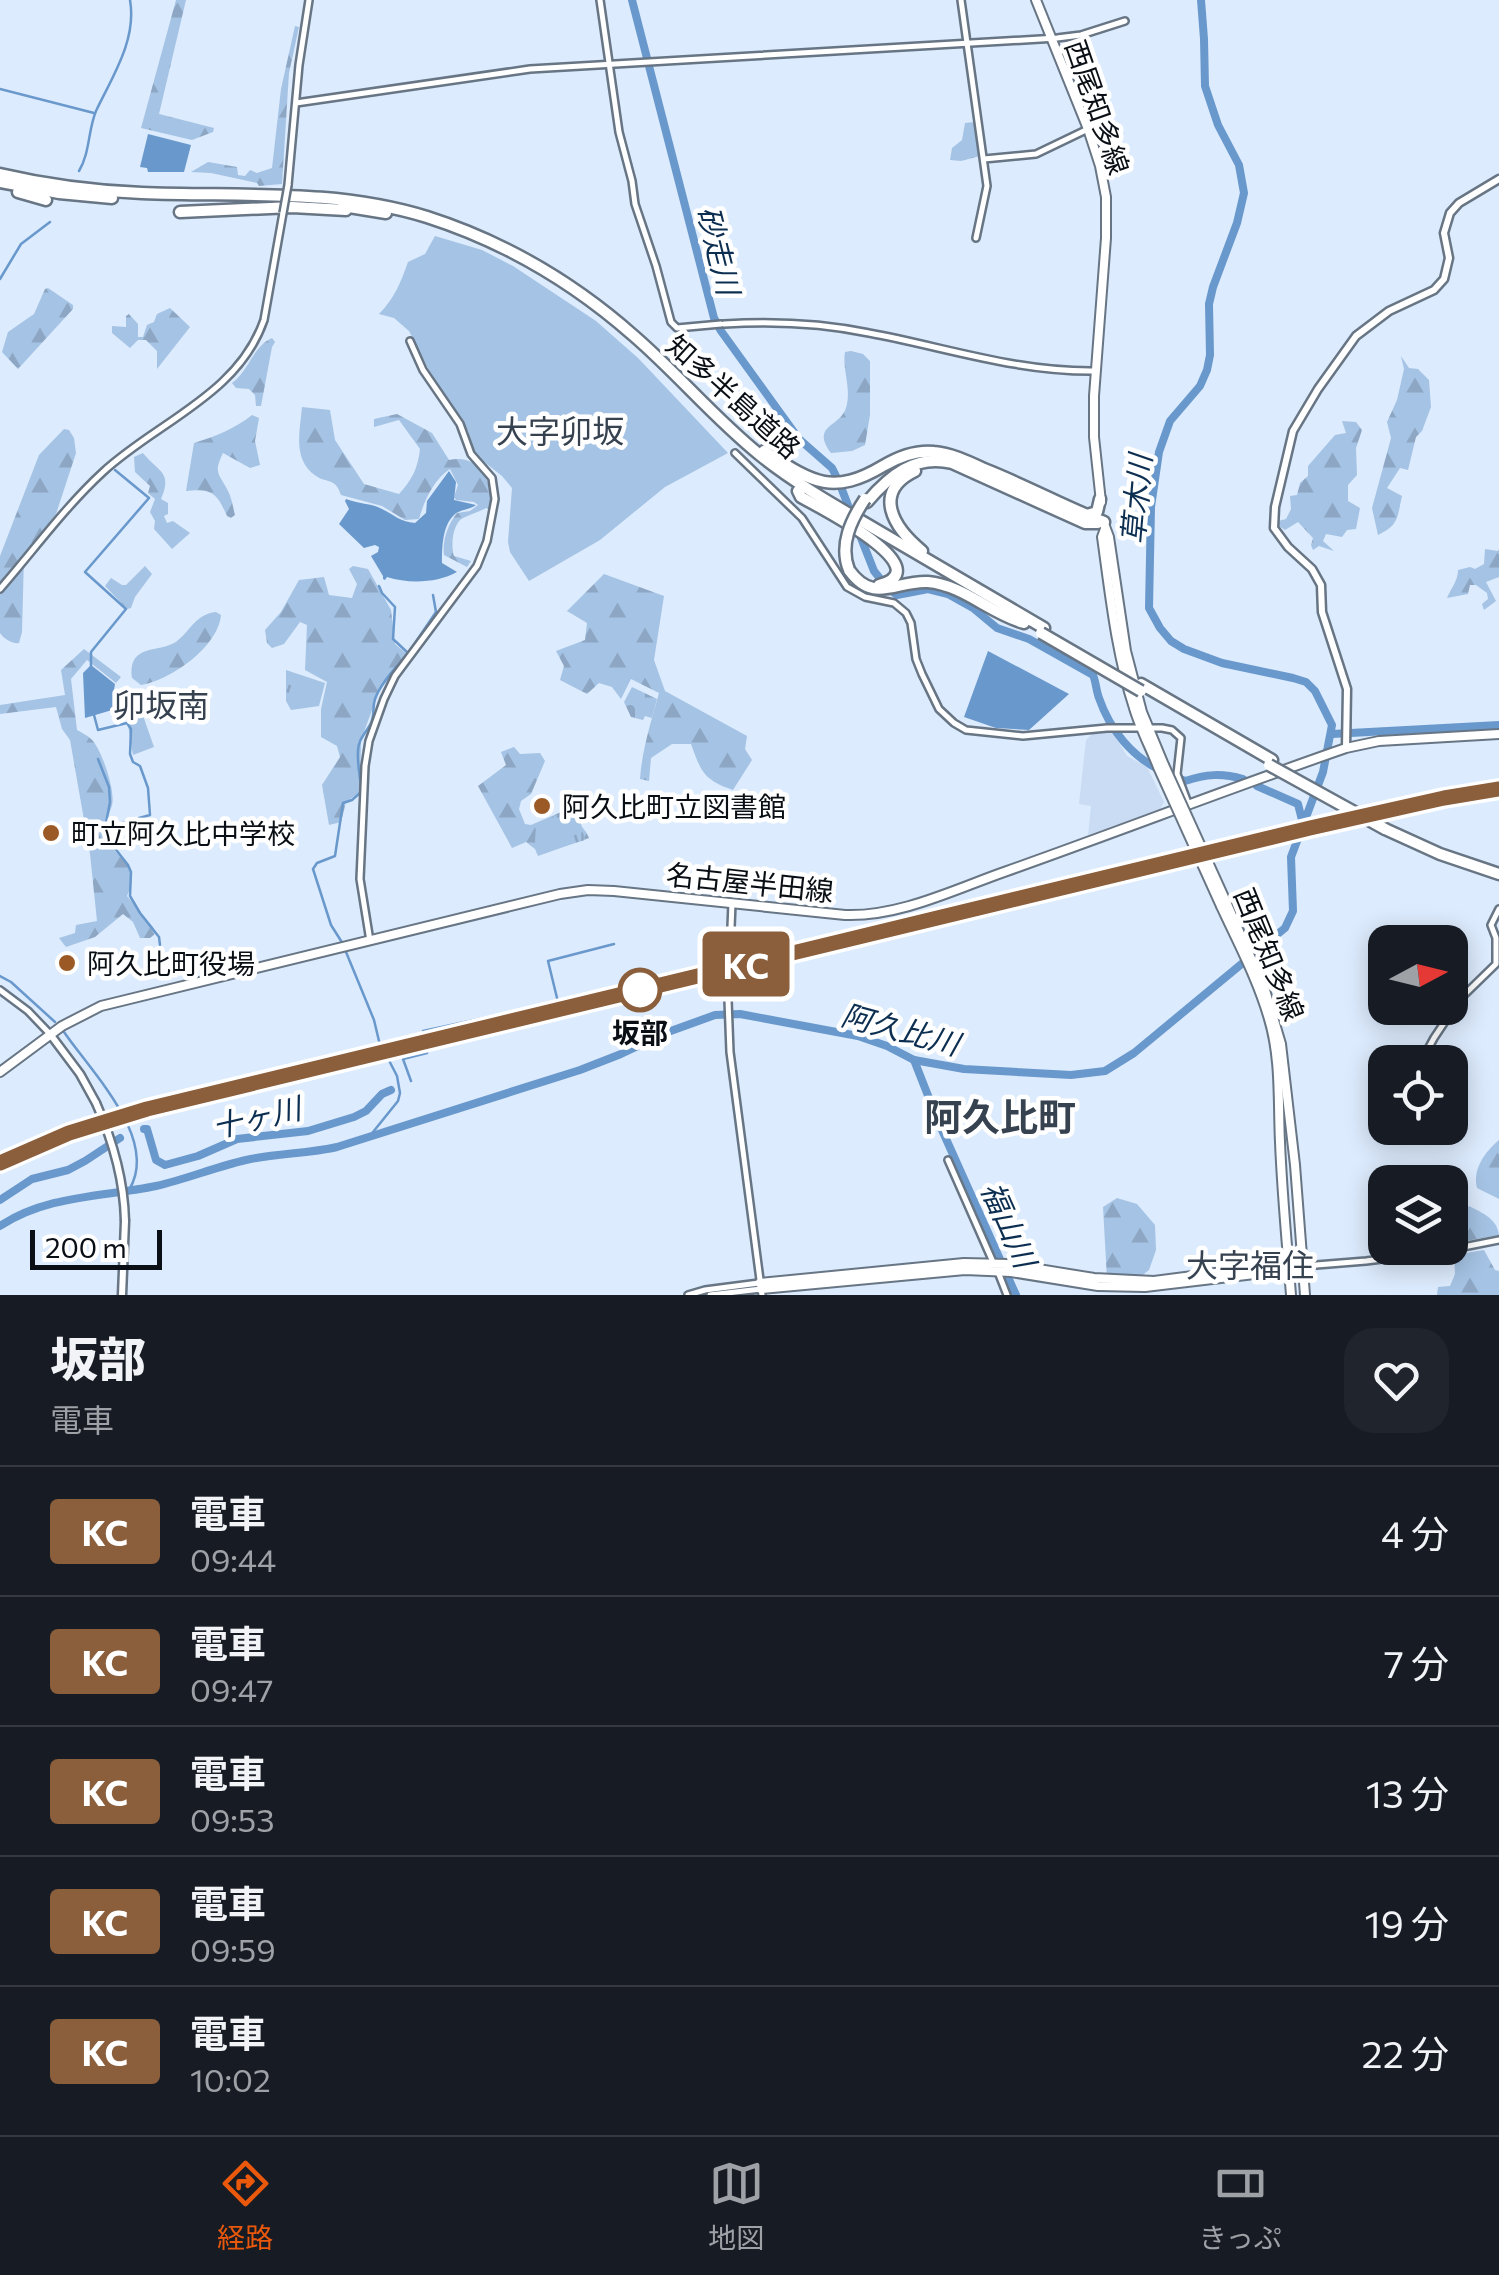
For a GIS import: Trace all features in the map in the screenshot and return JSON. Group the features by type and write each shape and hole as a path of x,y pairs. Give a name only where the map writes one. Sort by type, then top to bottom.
{"highway":[{"path":"0,181 46,200"},
{"name":"知多半島道路","path":"0,181 92,197 292,201 367,210 420,222 474,241 528,266 617,328 722,430 798,491 1042,630"},
{"name":"知多半島道路","path":"0,181 110,191 343,199 402,210 503,246 560,278 634,336 760,456 794,480 1271,763 1386,826 1499,871"},
{"path":"180,212 292,207 367,210"},
{"path":"708,408 766,452 823,482 836,484 859,479 892,460 931,452 1008,478 1104,526"},
{"path":"950,456 921,457 901,464 882,478 850,527 845,558 861,584 872,588 937,584 1024,623"},
{"path":"866,501 889,478 906,468 935,461 960,467 1084,522 1104,526"},
{"path":"960,467 934,466 904,476 892,493 892,516 919,549 994,594 997,600"},
{"path":"798,491 801,497 884,548 896,570 890,582 876,585 860,579 850,568"},
{"path":"1086,516 1095,515 1100,499"}],"main road":[{"name":"西尾知多線","path":"1036,0 1088,129 1100,166 1106,209 1094,438 1104,526 1109,537 1126,651 1144,728 1274,1017 1281,1044 1295,1164 1305,1295"},
{"path":"1346,748 1347,689 1322,612 1321,585 1312,569 1274,528 1275,507 1293,431 1356,336 1389,311 1434,290 1444,279 1449,258 1444,233 1450,214 1465,198 1499,179"},
{"name":"名古屋半田線","path":"0,1072 57,1030 91,1010 121,1000 560,894 588,890 631,892 845,915 888,912 1332,752 1380,741 1499,734"},
{"name":"西尾知多線","path":"1251,966 1275,1045 1292,1295"},
{"path":"57,1030 96,1104 118,1168 126,1222 122,1295"},
{"path":"761,1289 1001,1267 1098,1286 1145,1287 1302,1266"}],"street":[{"path":"0,589 100,475 218,387 253,345 264,320 288,185 309,0"},
{"path":"600,0 618,132 670,322 677,328 784,322 835,327 1024,368 1095,371"},
{"path":"960,0 986,186 976,238"},
{"path":"296,103 530,69 1051,38 1125,22"},
{"path":"984,159 1036,154 1088,129"},
{"path":"370,941 360,879 369,741 395,676 477,566 487,541 495,500 492,478 471,454 460,424 410,341"},
{"path":"735,453 802,518 847,587 865,598 894,603 906,613 918,667 948,720 966,730 1024,736 1110,728 1172,730 1181,738 1178,778 1189,806"},
{"path":"732,904 730,1052 761,1289"},
{"path":"1430,1045 1460,998 1496,964 1496,938 1491,925 1499,910"},
{"path":"0,990 57,1030"},
{"path":"948,1160 1001,1267 1007,1295"},
{"path":"1302,1266 1366,1262 1499,1240"},
{"path":"688,1295 705,1290 761,1289"},
{"path":"710,1295 761,1289"}],"shaded area":[{"path":"148,134 191,145 184,172 148,172 140,167"},
{"path":"449,471 456,482 454,500 476,505 454,515 445,531 442,563 457,572 423,581 383,579 371,556 379,547 364,548 339,524 349,509 346,499 415,523 426,513 427,501"},
{"path":"988,651 1069,694 1029,730 996,728 964,717"},
{"path":"91,665 115,684 113,696 119,708 85,718 83,673"},
{"path":"1110,733 1127,756 1147,767 1164,802 1160,809 1088,835 1091,806 1079,804 1086,740 1092,734"}],"green space":[{"path":"176,0 186,0 159,114 214,128 213,132 192,140 141,128"},
{"path":"295,26 299,27 289,73 282,184 259,186 211,173 191,172 208,162 237,167 238,175 245,176 250,170 257,173 272,168 281,89"},
{"path":"975,122 980,156 950,160 952,148 962,140 965,123"},
{"path":"435,236 482,250 513,266 596,321 638,358 728,453 665,487 600,540 529,581 508,542 512,488 473,451 468,431 409,331 394,318 379,314 396,290 408,262 425,254"},
{"path":"48,288 73,305 73,309 18,369 2,352 8,332 34,314"},
{"path":"170,308 190,327 157,369 157,351 146,340 138,340 130,348 112,333 112,326 126,327 129,314 138,324 138,337 143,337 157,314"},
{"path":"272,338 275,342 261,406 256,406 255,395 249,389 236,388 232,383"},
{"path":"845,352 870,361 870,415 865,445 831,453 824,437 846,408"},
{"path":"1401,356 1409,368 1418,369 1429,380 1431,407 1416,437 1408,470 1400,468 1387,488 1402,496 1396,520 1378,535 1372,508 1391,438 1387,422 1404,369"},
{"path":"302,407 330,410 335,440 364,484 399,494 414,473 420,449 399,420 374,427 374,419 397,414 432,433 449,460 460,459 477,466 490,490 491,511 486,508 465,517 455,528 454,556 471,561 467,567 444,555 445,538 457,513 478,505 456,500 458,485 450,469 430,491 419,519 405,520 382,506 341,495 334,483 316,476 303,462 299,444"},
{"path":"252,415 259,418 255,441 260,465 250,468 223,453 218,465 235,515 231,518 212,494 186,491 194,443 224,432"},
{"path":"1342,421 1356,422 1362,430 1356,448 1357,475 1348,485 1348,501 1360,508 1356,529 1347,530 1342,537 1326,534 1323,541 1334,551 1319,546 1313,550 1313,538 1298,522 1285,530 1278,521 1286,519 1291,509 1290,496 1297,495 1300,483 1308,476 1308,466 1335,435 1346,433"},
{"path":"64,429 74,438 76,453 56,514 24,556 22,632 19,643 14,643 0,633 0,556 39,455"},
{"path":"143,453 165,477 161,499 168,503 168,514 164,516 167,523 173,521 190,533 172,549 154,529 150,512 155,499 148,493 150,486 135,472 134,457"},
{"path":"1485,549 1499,549 1499,577 1486,582 1496,601 1484,610 1482,604 1488,599 1487,593 1476,585 1470,585 1468,594 1447,598 1458,570 1484,564"},
{"path":"145,566 152,574 127,609 105,586 111,578 126,585"},
{"path":"349,569 368,569 391,610 395,644 408,655 379,691 361,740 360,792 346,802 341,822 329,825 322,785 340,757 337,746 321,737 321,709 327,682 305,670 307,625 300,622 284,644 272,648 265,630 281,612 299,580 324,577 329,595 352,598 357,584"},
{"path":"604,574 664,596 654,660 665,691 747,736 745,749 752,760 733,790 705,774 691,744 672,744 651,758 649,781 640,779 659,693 631,679 621,699 612,687 599,683 587,694 560,680 564,666 556,651 585,640 587,623 567,611"},
{"path":"216,612 221,615 218,627 191,660 153,682 141,685 132,678 132,667 140,654 170,645 199,619"},
{"path":"84,649 121,677 116,683 87,660 71,679 77,730 91,739 103,760 113,799 106,834 132,875 127,896 155,934 140,938 133,922 123,914 95,937 66,947 59,938 75,933 76,925 97,921 70,740 62,729 56,707 0,714 0,705 65,695 61,670"},
{"path":"286,670 325,683 319,706 291,710 286,701"},
{"path":"632,687 657,699 652,718 631,717 624,702"},
{"path":"141,710 154,747 133,755 126,713"},
{"path":"514,747 520,754 540,753 545,761 531,794 521,801 519,809 525,824 568,809 589,838 538,856 526,842 512,848 478,786 506,765 501,752"},
{"path":"570,809 581,824 585,840 545,852 535,842 536,824"},
{"path":"1499,1140 1499,1199 1477,1188 1476,1174 1481,1161"},
{"path":"1117,1198 1137,1204 1155,1225 1156,1250 1149,1270 1131,1284 1107,1279 1103,1207"},
{"path":"1468,1207 1492,1220 1499,1235 1468,1241"},
{"path":"1484,1250 1499,1271 1499,1295 1437,1295 1438,1287 1450,1286 1455,1265 1468,1265 1468,1253"}],"waterway":[{"path":"79,171 96,111 127,44 130,0"},
{"name":"砂走川","path":"632,0 714,318 799,439 836,476"},
{"name":"阿久比川","path":"0,1226 37,1208 76,1198 156,1186 257,1158 337,1147 580,1070 715,1015 740,1014 858,1036 914,1060 964,1069 1071,1075 1105,1071 1134,1053 1285,928 1293,911 1291,857 1323,772 1332,725 1315,691 1306,682 1222,663 1184,649 1171,641 1149,608 1151,507 1159,452 1170,421 1200,386 1207,370 1209,304 1244,193 1239,165 1218,125 1205,86 1201,0"},
{"path":"0,89 94,113"},
{"path":"0,279 21,244 50,222"},
{"path":"91,667 91,652 126,609 85,572 149,498 115,470"},
{"name":"砂走川","path":"841,487 849,508"},
{"name":"砂走川","path":"861,538 882,581"},
{"path":"343,944 331,925 313,869 317,863 335,856 343,803 361,792 358,747 372,720 375,699 408,653 393,639 395,607 379,586"},
{"name":"砂走川","path":"893,592 897,595 928,589 948,594 997,628 1029,639 1093,675 1104,710 1116,731 1141,758 1162,771"},
{"path":"411,649 436,612 433,595"},
{"path":"94,715 98,730 127,723 131,729 130,754 140,766 148,788 150,815 107,827"},
{"name":"阿久比川","path":"1332,734 1499,725"},
{"path":"98,759 109,787 106,823 110,842 128,865 130,896 159,937 160,945"},
{"name":"砂走川","path":"1175,777 1185,781 1214,775 1243,779"},
{"name":"砂走川","path":"1257,786 1298,804 1303,824"},
{"path":"411,1081 403,1059 427,1053 423,1031 558,1002 548,961 614,944"},
{"path":"346,952 379,1041 397,1076 400,1093 369,1137"},
{"path":"0,976 55,1022"},
{"path":"64,1032 105,1087 129,1129 136,1150 136,1171 129,1190"},
{"name":"福山川","path":"914,1060 1016,1295"},
{"name":"十ヶ川","path":"144,1129 156,1160 165,1165 237,1139 308,1131 354,1117 391,1090"},
{"name":"十ヶ川","path":"0,1200 32,1179 68,1170 120,1138"}],"railway":[{"path":"0,1163 69,1133 147,1109 1310,828 1499,789"}],"train":[{"name":"KC","path":"0,1163 69,1133 147,1109 1310,828 1499,789"}],"place":[{"name":"阿久比町立図書館","path":"542,806"},
{"name":"町立阿久比中学校","path":"51,833"},
{"name":"阿久比町役場","path":"67,963"},
{"name":"坂部","path":"640,990"}],"district":[{"name":"大字卯坂","path":"560,430"},
{"name":"卯坂南","path":"161,704"},
{"name":"阿久比町","path":"1000,1115"},
{"name":"大字福住","path":"1250,1264"}],"water label":[{"name":"草木川","path":"1135,499"}]}
